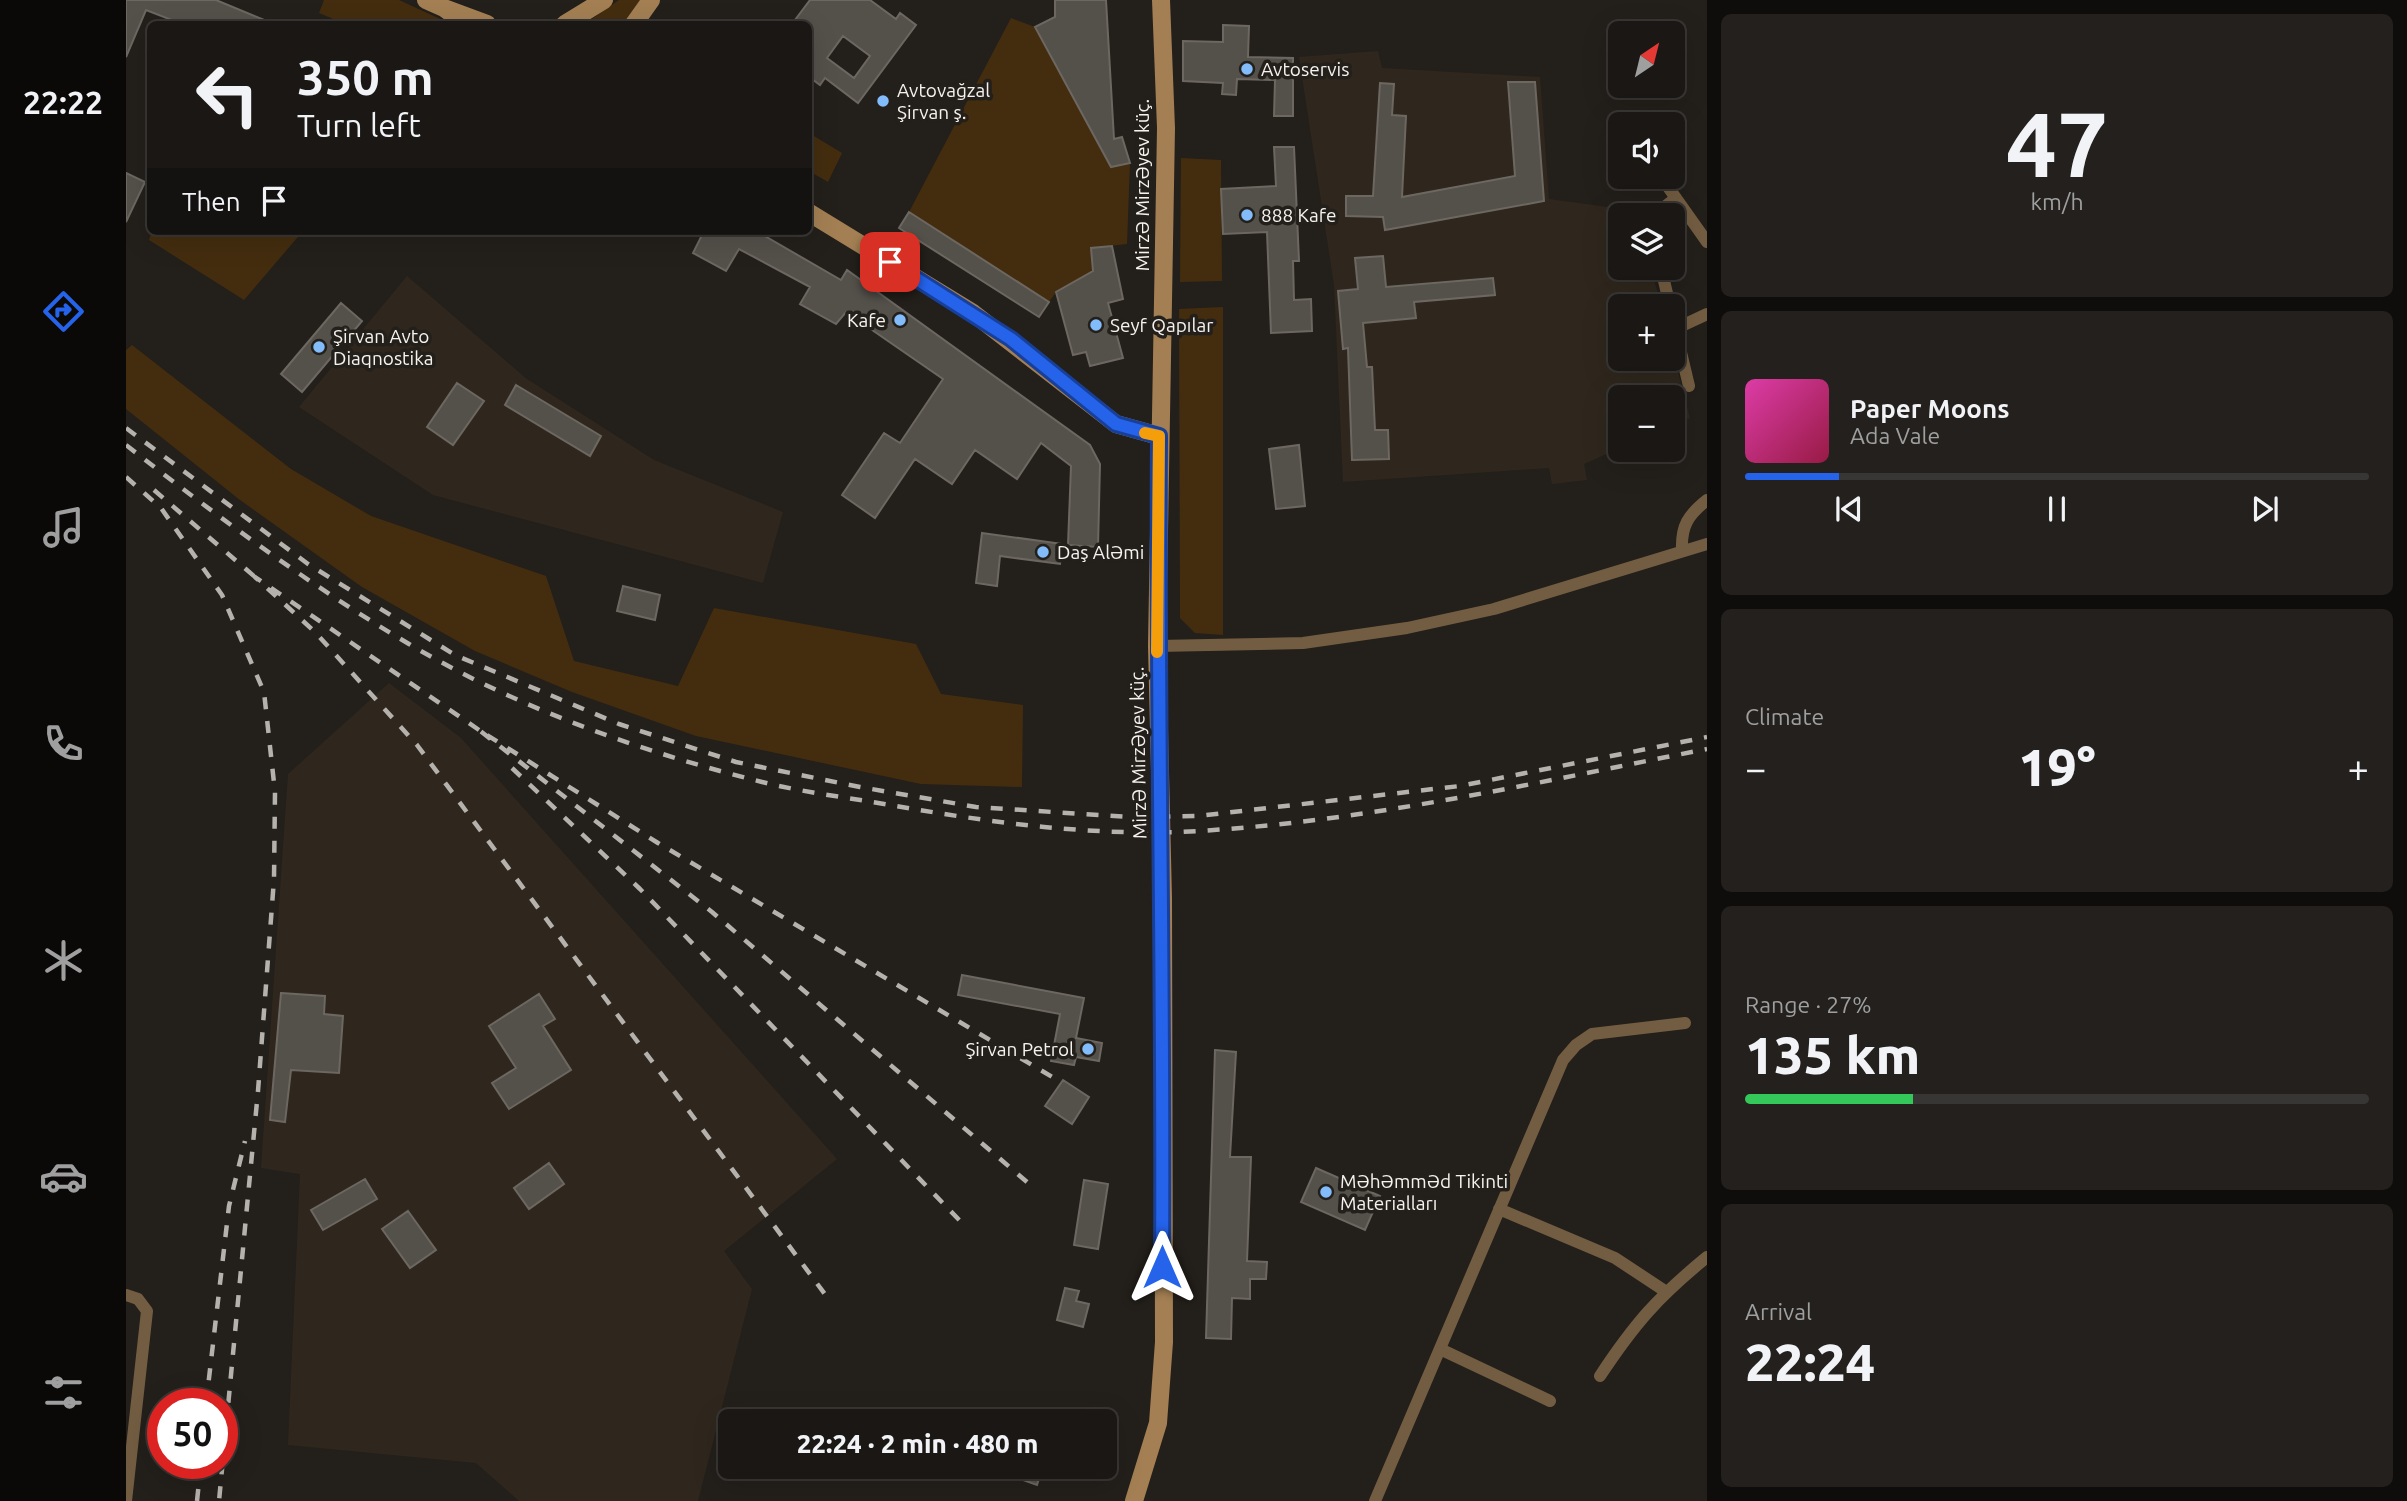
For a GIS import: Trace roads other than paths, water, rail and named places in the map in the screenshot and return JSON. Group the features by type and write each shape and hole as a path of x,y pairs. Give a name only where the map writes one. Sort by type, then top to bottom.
{"main road":[{"path":"426,0 445,4 482,21"},
{"path":"570,21 604,0"},
{"path":"636,21 651,0"},
{"name":"Mirzə Mirzəyev küç.","path":"1134,1501 1158,1423 1164,1342 1163,898 1157,646 1166,138 1161,0"},
{"path":"445,4 463,21"},
{"path":"812,214 982,320 1116,424 1159,436"}],"street":[{"path":"1670,189 1707,242"},
{"path":"1670,203 1676,198"},
{"path":"1685,321 1707,314"},
{"path":"1685,369 1689,386"},
{"path":"1682,550 1681,530 1693,511 1707,500"},
{"path":"1157,646 1303,643 1407,628 1494,609 1601,579 1682,550 1707,544"},
{"path":"1375,1501 1563,1060 1576,1045 1592,1034 1685,1023"},
{"path":"1499,1209 1615,1258 1665,1291"},
{"path":"1600,1376 1634,1325 1665,1291 1707,1257"},
{"path":"126,1295 138,1299 148,1311 126,1501"},
{"path":"1440,1349 1550,1401"}],"railway":[{"path":"126,428 308,564 455,655 619,724 736,762 860,787 976,807 1129,817 1198,816 1460,786 1707,737"},
{"path":"126,445 229,524 300,574 450,667 537,708 626,742 717,770 795,789 970,818 1046,827 1122,832 1198,831 1326,819 1454,799 1707,749"},
{"path":"126,477 161,508 222,595 264,692 275,792 274,879 258,1091 219,1501"},
{"path":"154,490 255,577"},
{"path":"479,730 255,577 315,632 417,745 830,1301"},
{"path":"1027,1182 712,912 479,730 658,843 1054,1078"},
{"path":"512,768 640,889 964,1225"},
{"path":"208,1388 229,1206 245,1141"},
{"path":"197,1501 199,1479"}],"place":[{"name":"Avtoservis","path":"1247,69"},
{"name":"Avtovağzal Şirvan ş.","path":"883,101"},
{"name":"888 Kafe","path":"1247,215"},
{"name":"Kafe","path":"900,320"},
{"name":"Seyf Qapılar","path":"1096,325"},
{"name":"Şirvan Avto Diaqnostika","path":"319,347"},
{"name":"Daş Aləmi","path":"1043,552"},
{"name":"Şirvan Petrol","path":"1088,1049"},
{"name":"Məhəmməd Tikinti Materialları","path":"1326,1192"}]}
